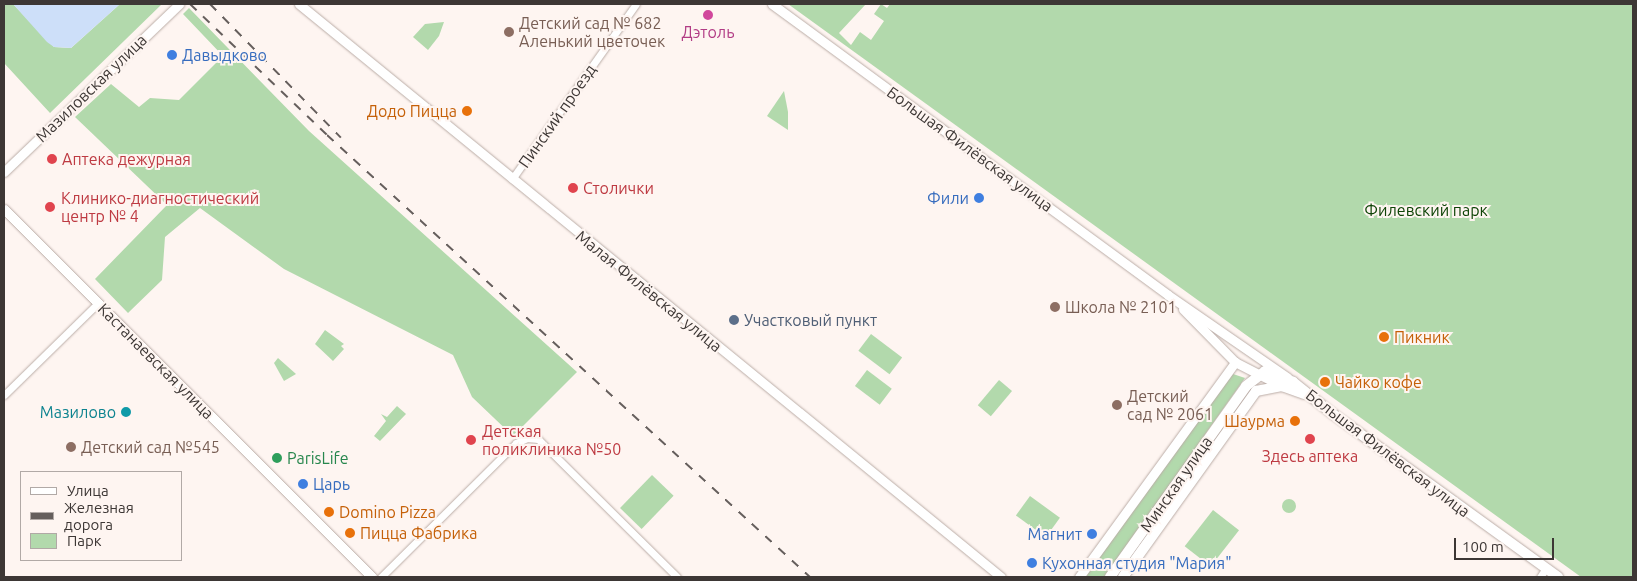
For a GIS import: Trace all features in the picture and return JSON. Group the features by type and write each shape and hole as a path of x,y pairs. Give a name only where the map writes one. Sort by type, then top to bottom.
{"main road":[{"path":"1260,373 1268,372 1293,382"},
{"name":"Минская улица","path":"1110,577 1246,386 1260,373"},
{"name":"Большая Филёвская улица","path":"1293,382 1543,573 1558,577"},
{"path":"1256,391 1282,386 1309,396"},
{"name":"Минская улица","path":"1122,577 1256,391"}],"street":[{"name":"Мазиловская улица","path":"4,172 179,4"},
{"name":"Малая Филёвская улица","path":"299,4 1000,577"},
{"name":"Пинский проезд","path":"512,179 636,4"},
{"name":"Большая Филёвская улица","path":"772,4 1168,295 1244,346 1293,382"},
{"name":"Кастанаевская улица","path":"4,209 372,577"},
{"name":"Большая Филёвская улица","path":"1168,295 1240,364 1282,386"},
{"path":"4,395 98,303"},
{"name":"Большая Филёвская улица","path":"1244,346 1256,362 1260,373"},
{"path":"1240,364 1246,386"},
{"name":"Минская улица","path":"1079,577 1240,364"},
{"path":"1256,391 1260,373"},
{"path":"381,577 516,443 527,438 538,439 677,577"}],"green space":[{"path":"4,4 13,4 54,47 71,48 120,4 162,4 50,113 4,63"},
{"name":"Филевский парк","path":"788,4 866,4 839,33 851,45 860,32 871,40 884,21 874,14 881,4 887,8 890,4 1633,4 1633,577 1581,577"},
{"path":"189,8 309,131 577,372 513,436 472,397 453,355 284,269 200,208 165,237 162,280 128,313 95,279 167,205 75,117 111,84 139,107 150,98 179,100 223,56 183,14"},
{"path":"444,22 439,36 428,50 413,37 425,24"},
{"path":"784,91 788,112 788,130 767,116"},
{"path":"325,330 344,344 341,346 344,349 333,361 315,344"},
{"path":"871,334 902,357 890,374 858,351"},
{"path":"278,358 296,374 284,381 274,363"},
{"path":"867,370 892,389 880,405 855,386"},
{"path":"1233,374 1245,378 1104,577 1083,577"},
{"path":"999,380 1012,391 991,416 978,405"},
{"path":"397,406 406,414 380,441 374,436 386,421 381,414 387,417"},
{"path":"652,475 674,496 642,529 620,508"},
{"path":"1030,496 1060,518 1046,537 1016,515"},
{"path":"1286,499 1292,499 1296,506 1292,513 1286,513 1282,509 1282,503"},
{"path":"1213,510 1239,530 1211,567 1185,546"}],"water":[{"path":"13,4 120,4 71,48 54,47 47,42"}],"railway":[{"path":"190,4 327,135 810,577"},
{"path":"210,4 341,138"}],"place":[{"name":"Дэтоль","path":"708,15"},
{"name":"Детский сад № 682 Аленький цветочек","path":"509,32"},
{"name":"Давыдково","path":"172,55"},
{"name":"Додо Пицца","path":"467,111"},
{"name":"Аптека дежурная","path":"52,159"},
{"name":"Столички","path":"573,188"},
{"name":"Фили","path":"979,198"},
{"name":"Клинико-диагностический центр № 4","path":"50,207"},
{"name":"Школа № 2101","path":"1055,307"},
{"name":"Участковый пункт","path":"734,320"},
{"name":"Пикник","path":"1384,337"},
{"name":"Чайко кофе","path":"1325,382"},
{"name":"Детский сад № 2061","path":"1117,405"},
{"name":"Мазилово","path":"126,412"},
{"name":"Шаурма","path":"1295,421"},
{"name":"Здесь аптека","path":"1310,439"},
{"name":"Детская поликлиника №50","path":"471,440"},
{"name":"Детский сад №545","path":"71,447"},
{"name":"ParisLife","path":"277,458"},
{"name":"Царь","path":"303,484"},
{"name":"Domino Pizza","path":"329,512"},
{"name":"Пицца Фабрика","path":"350,533"},
{"name":"Магнит","path":"1092,534"},
{"name":"Кухонная студия \"Мария\"","path":"1032,563"}]}
